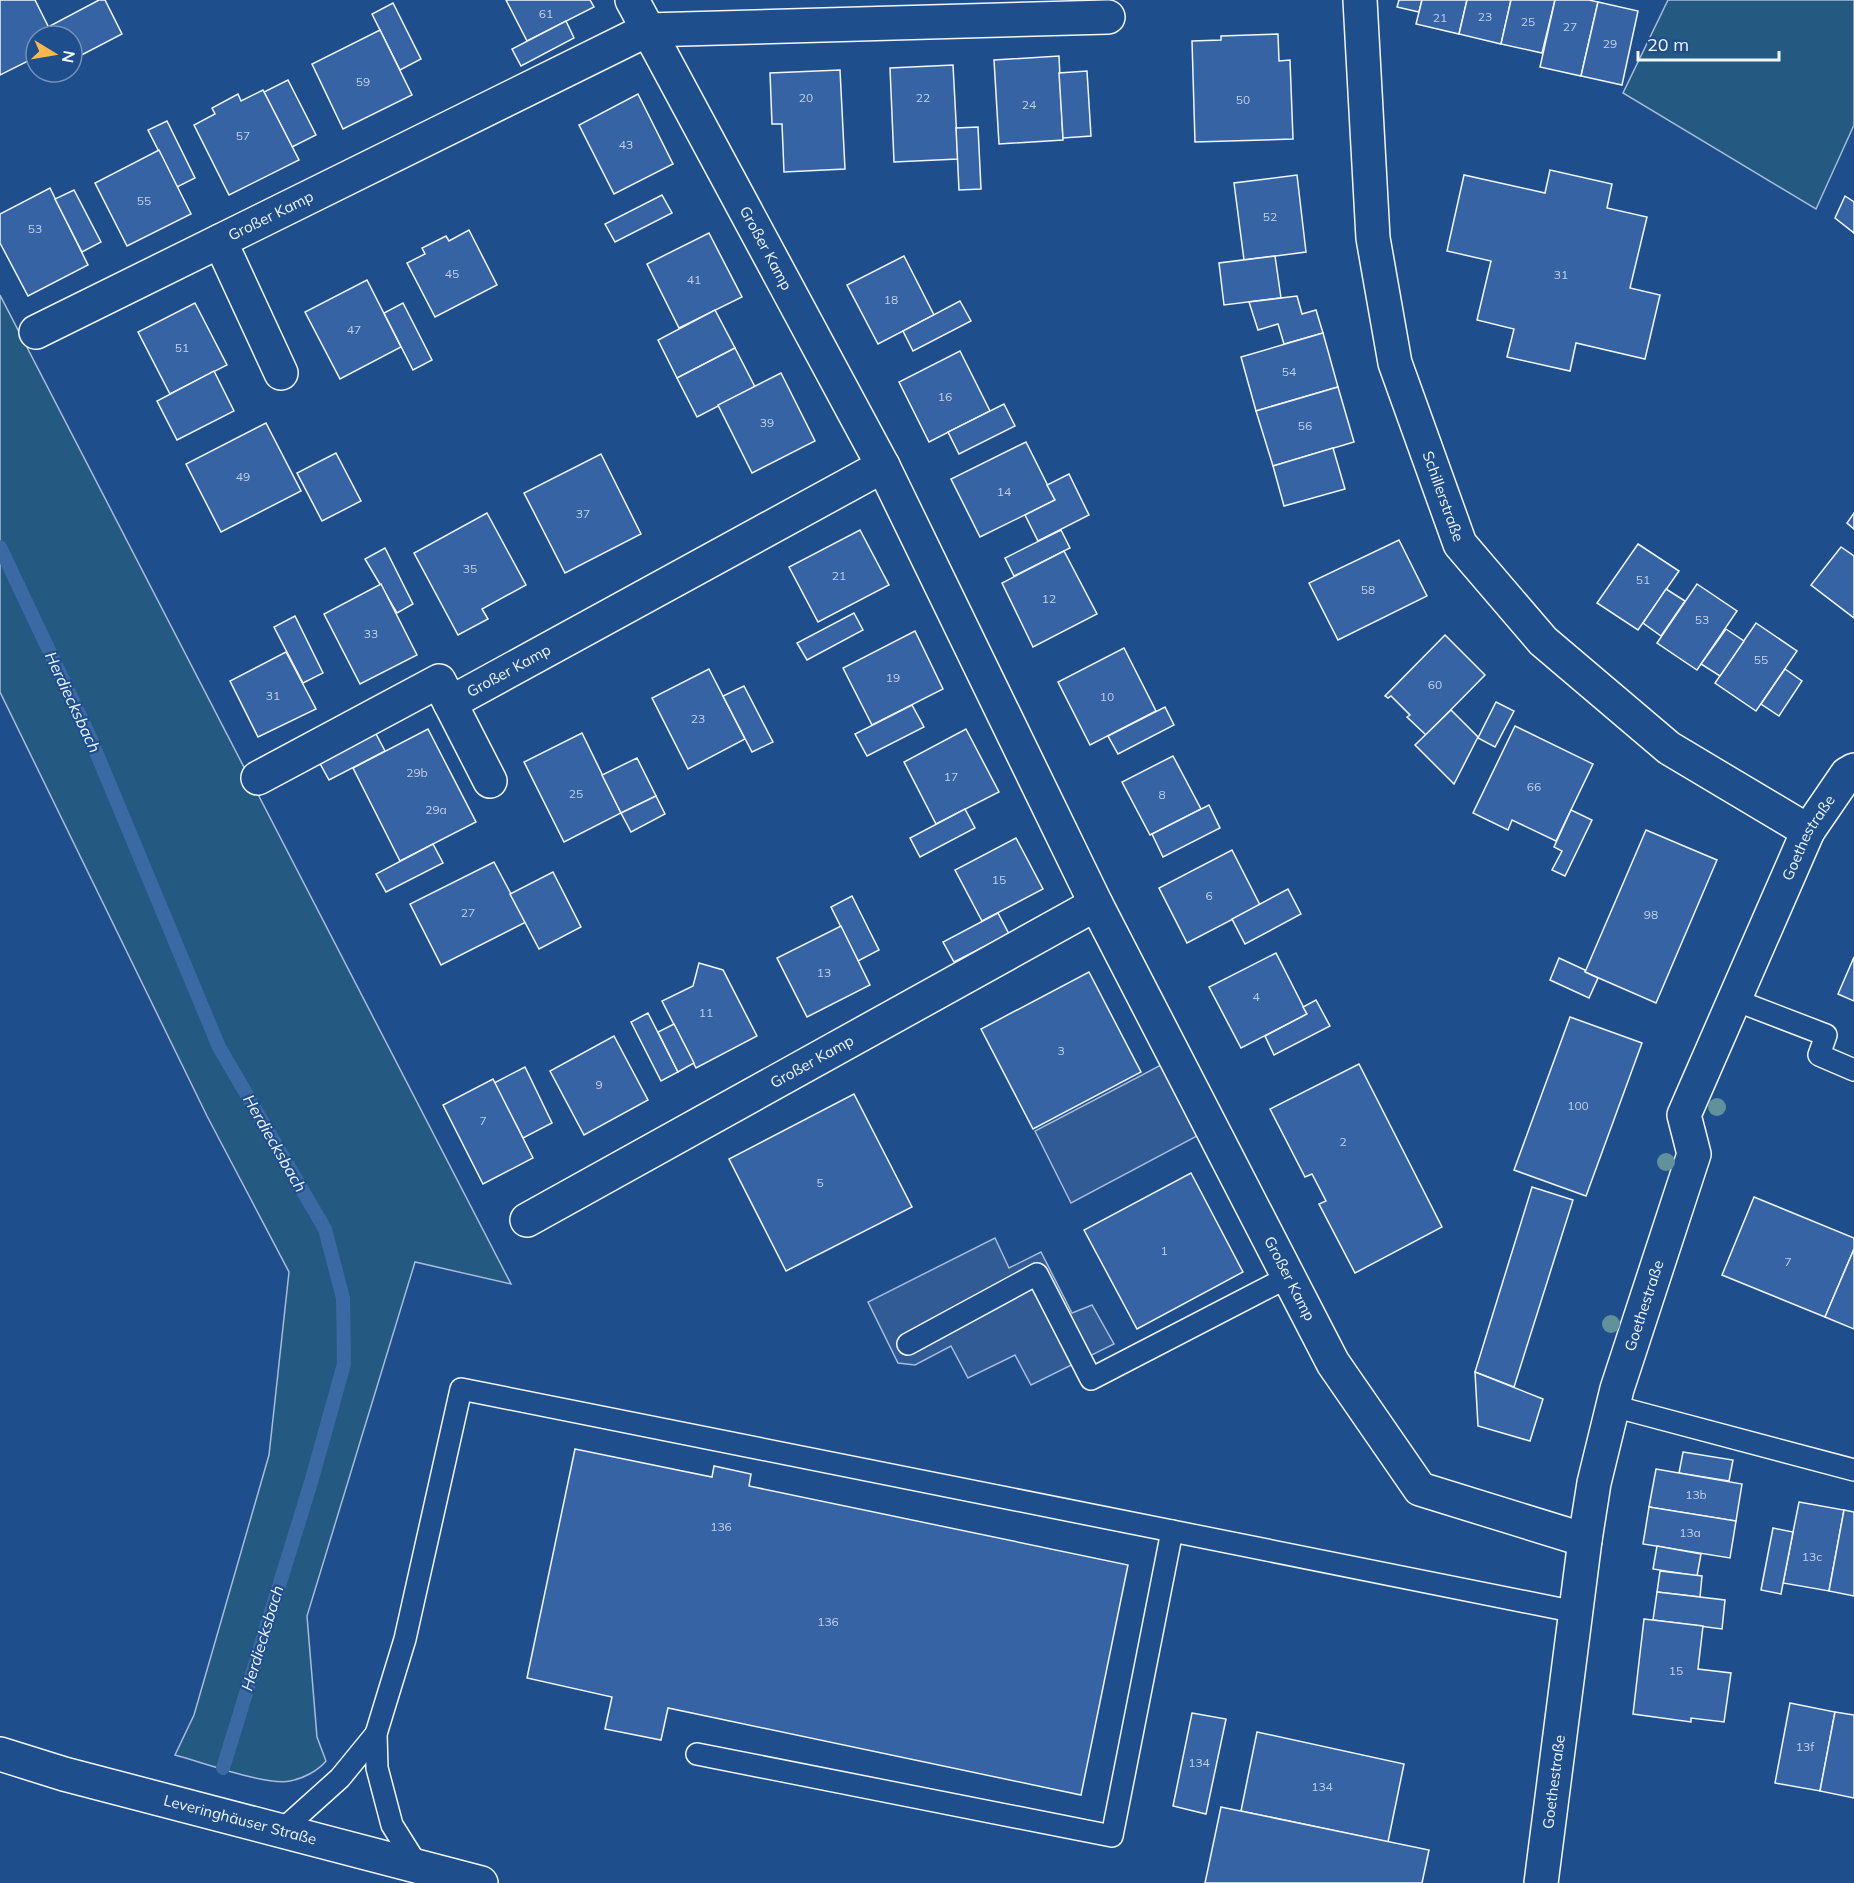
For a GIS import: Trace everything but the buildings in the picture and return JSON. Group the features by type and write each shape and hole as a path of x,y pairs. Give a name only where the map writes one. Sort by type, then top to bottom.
{"street":[{"name":"Großer Kamp","path":"632,0 884,466 1096,904 1333,1363 1420,1490 1585,1540"},
{"name":"Schillerstraße","path":"1360,0 1373,238 1395,363 1460,544 1542,641 1669,748 1808,831"},
{"name":"Großer Kamp","path":"36,332 647,30 1108,17"},
{"name":"Großer Kamp","path":"220,242 281,373"},
{"name":"Großer Kamp","path":"450,703 884,466"},
{"name":"Großer Kamp","path":"258,778 440,681 490,782"},
{"name":"Goethestraße","path":"1541,1883 1594,1483 1613,1406 1694,1154 1684,1115 1808,831 1847,774 1854,770"},
{"name":"Großer Kamp","path":"527,1220 1096,904"},
{"name":"Leveringhäuser Straße","path":"0,1754 64,1774 481,1883"}],"lane":[{"path":"1735,1000 1826,1035 1819,1055 1854,1070"},
{"path":"908,1344 1037,1274 1091,1379 1288,1277"},
{"path":"419,1868 392,1825 377,1768 376,1734 405,1639 460,1389 1576,1612"},
{"path":"1613,1406 1854,1470"},
{"path":"697,1755 1112,1836 1172,1531"},
{"path":"281,1831 340,1778 376,1734"}],"shaded area":[{"path":"1668,0 1854,0 1854,125 1816,209 1623,93"},
{"path":"0,295 511,1284 415,1262 307,1616 317,1737 326,1761 310,1774 290,1781 279,1782 250,1777 175,1755 194,1715 269,1455 289,1272 207,1116 0,692"},
{"path":"1161,1065 1197,1136 1071,1203 1035,1131"},
{"path":"995,1238 1009,1268 1041,1252 1072,1313 1092,1305 1114,1344 1031,1385 1015,1355 968,1378 951,1346 915,1365 898,1363 868,1302"}],"waterway":[{"name":"Herdiecksbach","path":"0,547 89,735 219,1047 325,1229 343,1298 344,1364 312,1479 223,1768"}]}
